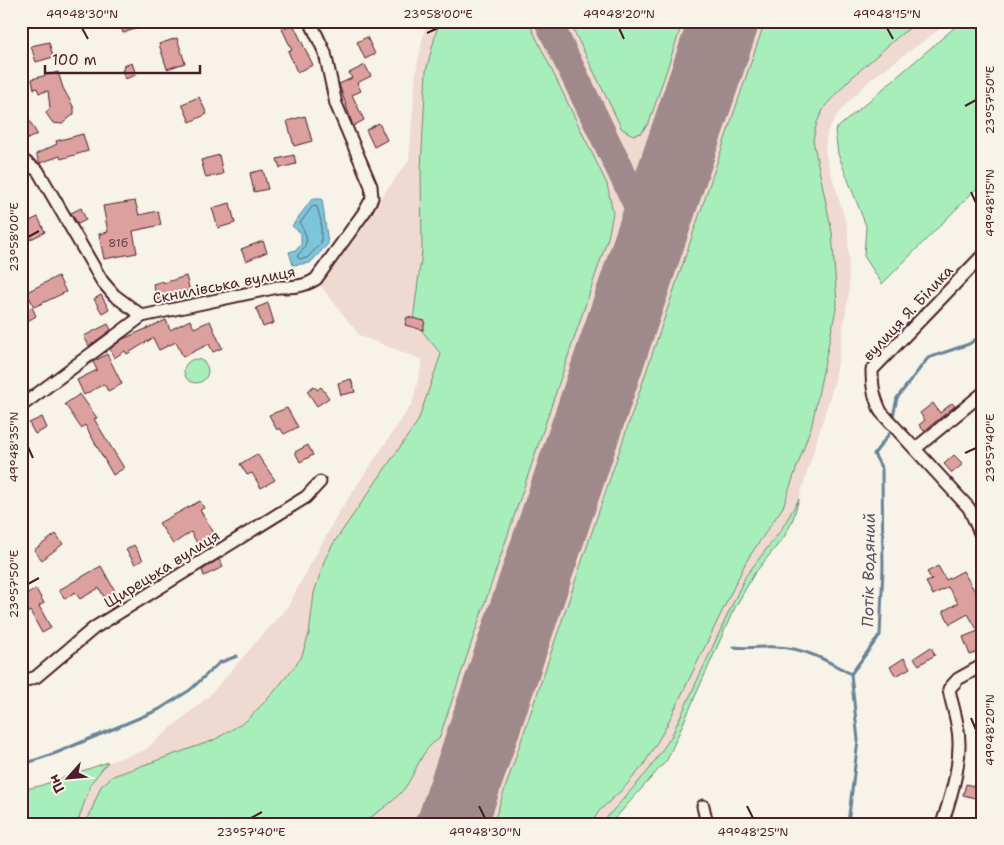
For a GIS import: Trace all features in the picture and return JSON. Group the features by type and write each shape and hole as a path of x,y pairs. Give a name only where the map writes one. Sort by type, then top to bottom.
{"street":[{"name":"Скнилівська вулиця","path":"21,406 142,316 278,287 295,287 309,284 316,279 365,211 372,198 371,186 336,104 326,53 310,21"},
{"name":"Скнилівська вулиця","path":"21,159 38,171 102,281 114,294 142,316"},
{"name":"вулиця Я. Білика","path":"983,255 872,370 873,396 881,412 969,508 983,540"},
{"path":"916,448 983,393"},
{"name":"Щирецька вулиця","path":"21,682 36,677 94,628 306,497 320,482"},
{"path":"942,824 950,799 959,750 958,725 949,689 958,678 983,665"},
{"path":"703,806 707,824"}],"shaded area":[{"path":"426,21 951,21 871,79 839,112 827,132 825,150 848,230 849,292 835,380 792,522 784,537 754,574 743,591 667,760 610,824 21,824 21,790 39,786 145,750 209,696 288,606 339,512 412,404 423,360 360,336 320,285 353,235 409,160 416,72"}],"green space":[{"path":"439,21 528,21 607,184 613,213 608,238 439,739 423,755 404,789 384,808 361,824 86,824 101,786 113,776 214,740 246,721 274,692 301,658 309,634 314,593 325,559 333,544 418,421 441,354 413,320 422,251 421,169 426,71"},
{"path":"569,21 683,21 649,123 641,133 633,135 622,129"},
{"path":"765,21 920,21 900,35 848,81 825,106 817,122 813,140 832,232 837,304 812,424 783,507 747,560 665,729 643,766 623,789 599,811 591,824 493,824"},
{"path":"962,21 983,21 983,182 882,284 864,256 866,226 838,154 835,130"},
{"path":"196,359 201,360 207,366 207,376 201,382 196,383 191,382 185,376 184,371 185,366 191,360"},
{"path":"799,499 792,522 784,537 754,574 732,613 667,760 610,824 601,824 648,771 671,737 745,577 781,530"},
{"path":"108,762 91,783 77,824 21,824 21,790 39,786"}],"water":[{"path":"312,199 322,199 328,244 310,263 293,265 289,252 296,250 301,245 301,233 292,226"}],"building":[{"path":"119,21 135,21 138,28 123,33"},
{"path":"293,24 313,65 297,72 288,51 292,50 282,29"},
{"path":"367,37 375,54 365,59 357,42"},
{"path":"177,38 185,63 167,69 159,44"},
{"path":"49,42 53,57 36,62 31,46"},
{"path":"132,63 136,75 125,79 122,70 124,69 123,66"},
{"path":"365,65 371,76 357,83 361,91 352,95 364,120 353,126 339,84 352,78 349,73"},
{"path":"58,72 63,88 74,108 74,114 62,124 53,123 46,113 50,108 48,91 39,93 37,88 34,89 32,79"},
{"path":"199,97 207,114 190,122 182,104"},
{"path":"27,116 37,134 24,141 21,136 21,119"},
{"path":"305,116 312,141 294,146 287,121"},
{"path":"379,123 387,140 374,147 366,130"},
{"path":"83,134 88,151 61,159 60,156 40,163 36,154 57,144 56,141"},
{"path":"219,155 223,174 206,178 201,160"},
{"path":"294,155 296,164 280,168 277,159"},
{"path":"263,170 268,189 254,192 250,173"},
{"path":"135,201 139,215 158,211 161,225 133,231 137,253 104,259 99,234 108,232 103,206"},
{"path":"230,203 235,223 218,228 212,208"},
{"path":"81,208 86,220 78,224 71,213"},
{"path":"38,217 45,232 21,244 21,225"},
{"path":"263,241 267,252 246,261 241,249"},
{"path":"58,276 66,292 34,307 27,292"},
{"path":"186,276 190,291 158,300 153,284 163,281 164,283"},
{"path":"101,295 109,309 102,313 94,299"},
{"path":"268,303 274,323 263,327 256,308"},
{"path":"32,307 36,316 21,325 21,313"},
{"path":"407,317 425,321 423,330 405,325"},
{"path":"166,320 170,330 190,320 194,328 210,321 222,348 213,352 209,344 183,357 176,342 159,350 153,338 127,354 125,351 114,358 110,349 123,339"},
{"path":"108,324 111,330 89,346 84,336"},
{"path":"107,354 122,384 108,391 104,384 84,395 77,380 97,370 93,362"},
{"path":"351,379 355,392 341,395 338,383"},
{"path":"314,386 317,390 321,387 329,398 317,406 307,391"},
{"path":"80,394 97,418 94,419 124,468 113,475 85,425 81,428 65,404"},
{"path":"933,403 940,413 952,403 955,406 924,431 919,425 925,420 920,413"},
{"path":"287,408 298,427 284,434 280,428 277,430 269,415"},
{"path":"42,417 47,428 35,434 29,423"},
{"path":"308,445 313,455 300,462 295,452"},
{"path":"257,454 275,480 261,488 252,473 247,475 240,464"},
{"path":"954,455 963,464 952,473 944,464"},
{"path":"200,501 204,508 200,510 214,533 197,543 191,532 173,544 159,523"},
{"path":"56,534 63,544 42,560 34,550"},
{"path":"134,545 143,560 135,564 126,550"},
{"path":"219,559 223,567 204,576 202,570"},
{"path":"101,566 121,602 111,609 99,588 80,599 75,592 65,599 59,590"},
{"path":"938,566 946,580 963,571 983,605 983,650 970,655 963,637 978,631 968,614 950,624 943,611 958,603 948,587 933,595 926,582 932,580 927,572"},
{"path":"21,584 27,594 36,589 44,603 39,606 51,628 42,633 30,611 27,613 21,603"},
{"path":"931,647 935,655 919,665 914,658"},
{"path":"904,658 910,668 896,676 890,667"},
{"path":"966,784 983,789 983,800 963,795"}],"waterway":[{"name":"Потік Водяний","path":"892,421 897,398 928,358 969,344 983,334"},
{"name":"Потік Водяний","path":"848,824 858,740 851,674 880,635 883,568 882,469 874,454 889,434"},
{"path":"734,647 777,647 797,650 825,660 851,674"},
{"path":"21,765 56,753 158,710 190,690 219,663 237,656"}],"taxiway":[{"path":"548,21 642,215 645,245 636,281"},
{"path":"427,824 441,814 452,802 469,773"}],"runway":[{"path":"452,824 724,21"}]}
